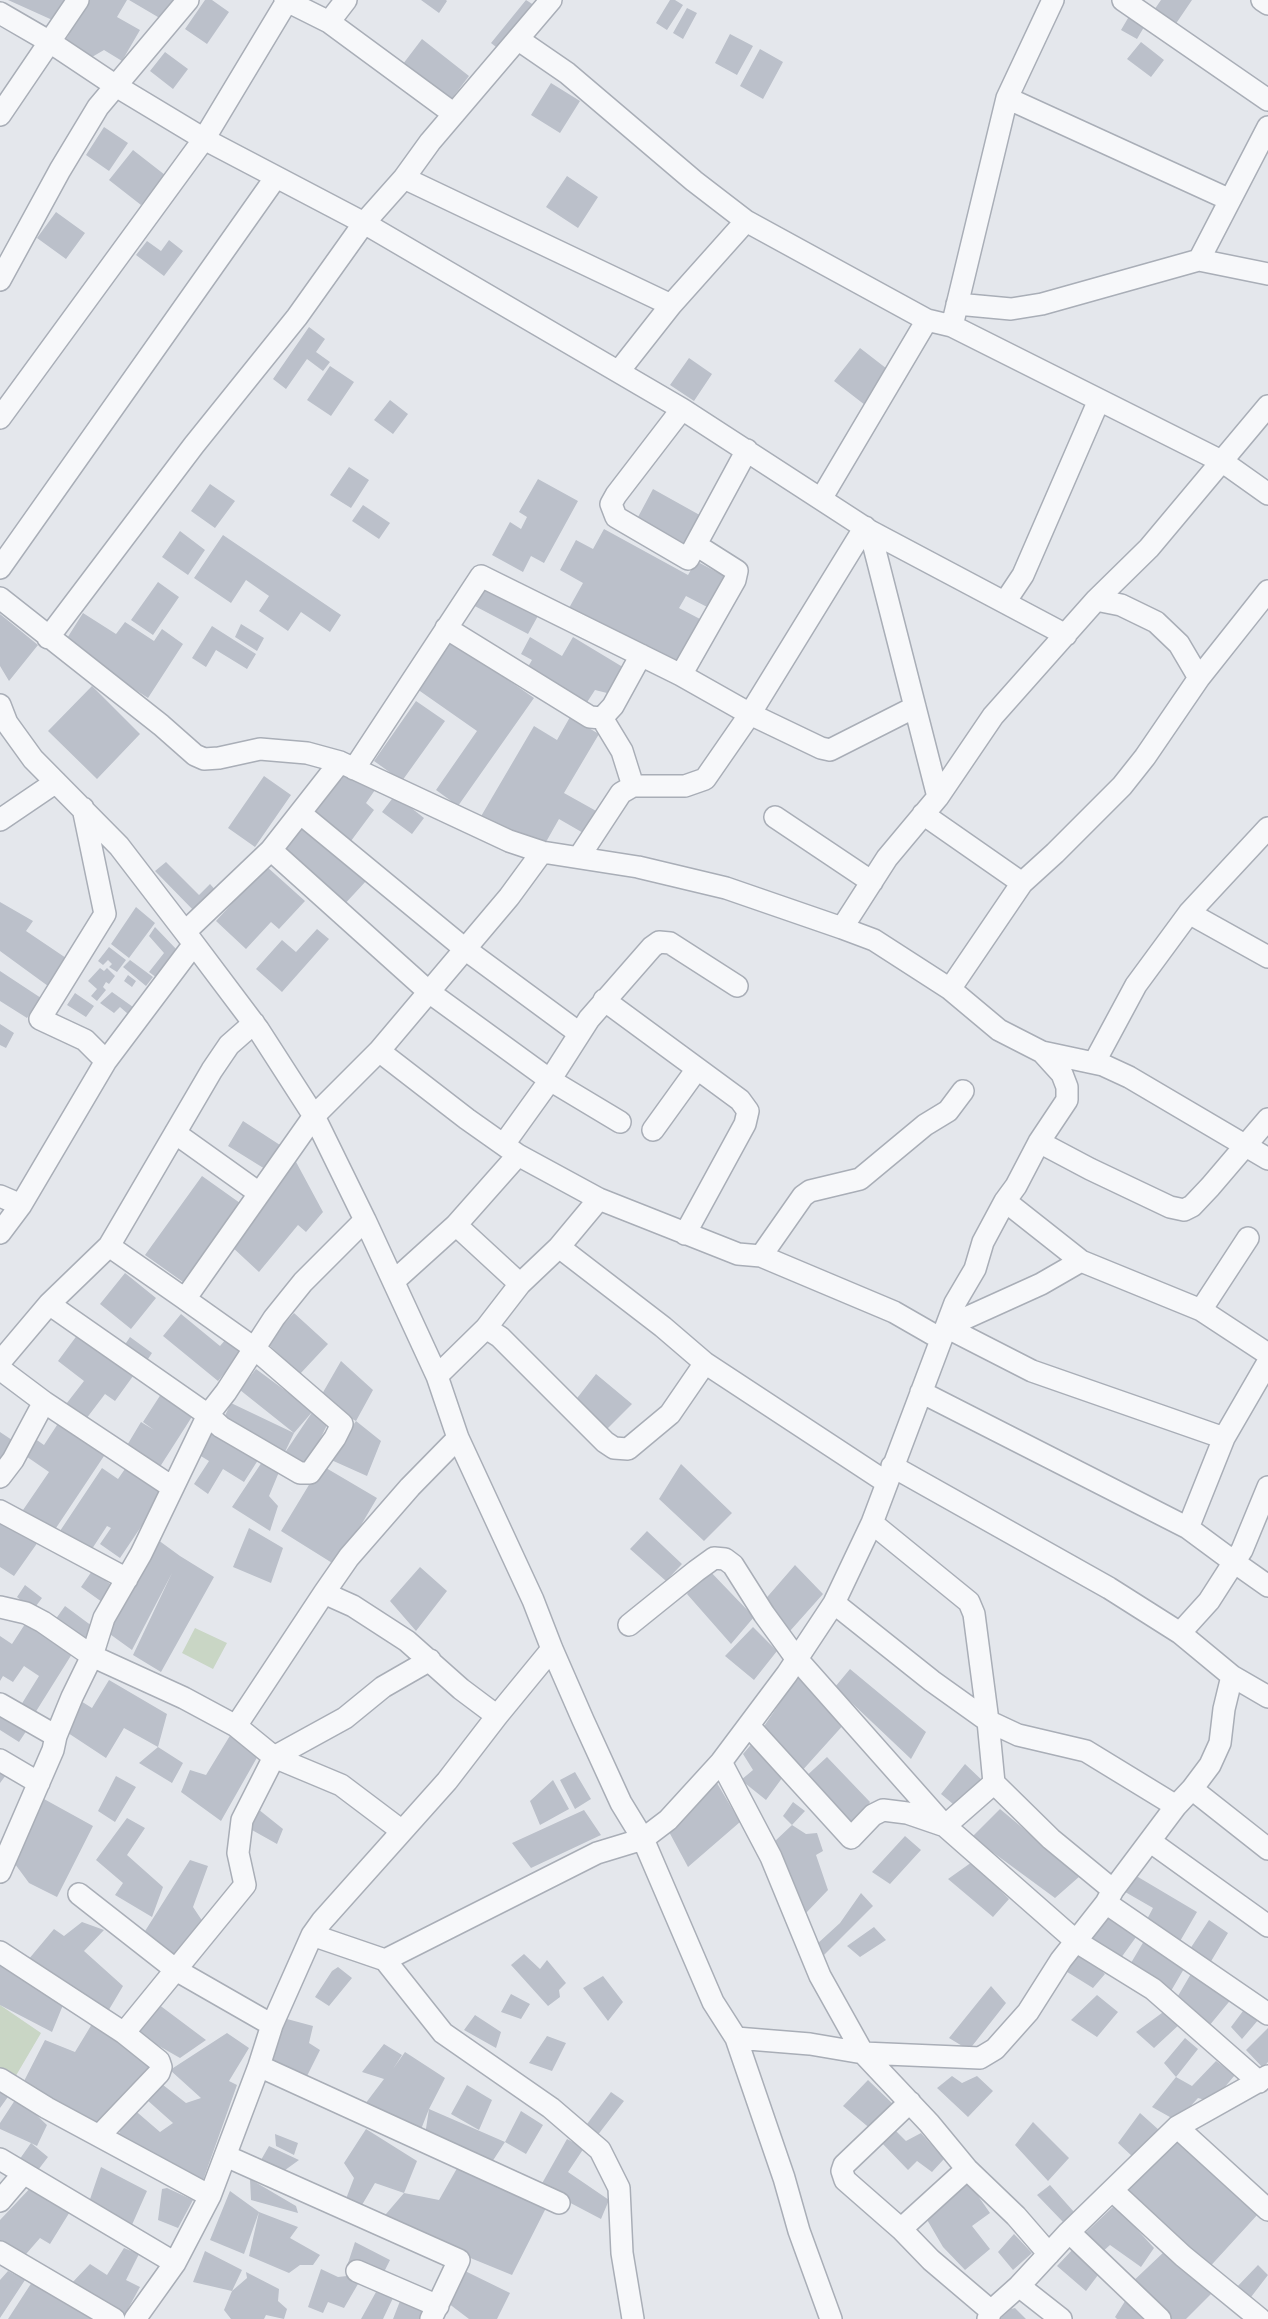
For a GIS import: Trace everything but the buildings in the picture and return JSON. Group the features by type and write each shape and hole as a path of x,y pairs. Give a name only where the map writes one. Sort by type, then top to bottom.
{"street":[{"path":"0,116 78,0"},
{"path":"0,280 60,170 98,107 188,0"},
{"path":"329,22 346,0"},
{"path":"48,638 194,445 297,317 364,223 404,178 430,142 519,40 551,0"},
{"path":"952,326 1007,98 1053,0"},
{"path":"1123,0 1268,100"},
{"path":"1262,0 1268,4"},
{"path":"0,418 204,139 286,1 329,22 454,114"},
{"path":"0,13 50,42 116,86 204,139 364,223 682,409 867,529 1066,635"},
{"path":"519,40 567,73 746,221 927,320 952,326 1223,462 1268,494"},
{"path":"1007,98 1228,199"},
{"path":"1198,260 1228,199 1268,127"},
{"path":"0,568 276,177"},
{"path":"404,178 671,305"},
{"path":"619,372 671,305 746,221"},
{"path":"957,304 1011,309 1042,304 1198,260 1268,274"},
{"path":"821,498 927,320"},
{"path":"1005,602 1023,574 1099,400"},
{"path":"842,928 888,858 938,797 993,716 1096,600 1149,548 1268,406"},
{"path":"682,409 616,494 611,504 616,517 688,558 747,450"},
{"path":"867,529 938,797"},
{"path":"580,856 621,793 633,786 685,786 705,779 750,714 867,529"},
{"path":"681,675 735,580 737,571 696,545"},
{"path":"0,1233 21,1205 106,1061 190,938 300,814 347,766 481,576 681,675 750,714 820,748 830,750 915,707"},
{"path":"950,989 1022,883 1056,853 1122,786 1145,757 1199,678 1268,591"},
{"path":"0,598 48,638 161,725 195,755 204,759 260,749 307,752 347,766 509,841 542,852 580,856 638,867 726,888 874,940 950,989 999,1030 1042,1052 1094,1064 1130,1077 1268,1159"},
{"path":"1096,600 1121,606 1156,622 1179,644 1199,678"},
{"path":"446,628 590,717 602,718"},
{"path":"602,718 613,706 641,655"},
{"path":"0,705 7,723 33,759 119,846 190,938 254,1023 314,1116 394,1281 436,1376 458,1438 533,1600 552,1649 622,1804 643,1839 713,2002 736,2038 784,2178 799,2232 831,2319"},
{"path":"602,718 622,751 633,786"},
{"path":"0,820 56,782"},
{"path":"83,808 105,914 40,1019 85,1040 106,1061"},
{"path":"300,814 465,949 579,1033"},
{"path":"923,814 1022,883"},
{"path":"775,817 872,882"},
{"path":"1094,1064 1136,985 1189,913 1268,828"},
{"path":"270,850 429,992 550,1080 620,1122"},
{"path":"186,1299 314,1116 379,1051 508,897 542,852"},
{"path":"1189,913 1268,957"},
{"path":"394,1281 456,1225 511,1149 579,1033 604,1000 652,947 659,942 670,943 737,986"},
{"path":"604,1000 740,1100 748,1111 746,1124 685,1234"},
{"path":"0,1362 49,1304 109,1246 229,1045 254,1023"},
{"path":"379,1051 467,1119 511,1149 599,1199 738,1254 761,1256 1032,1371 1224,1438"},
{"path":"385,1960 597,1853 643,1839 668,1820 721,1762 749,1726 834,1603 872,1523 943,1333 955,1303 975,1269 983,1242 1039,1142 1067,1100 1067,1087 1062,1074 1042,1052"},
{"path":"653,1130 697,1070"},
{"path":"761,1256 803,1196 810,1190 860,1179 926,1125 948,1111 963,1091"},
{"path":"1039,1142 1108,1178 1170,1206 1184,1210 1192,1206 1210,1187 1268,1119"},
{"path":"175,1133 259,1193"},
{"path":"0,1196 21,1205"},
{"path":"436,1376 486,1328 520,1284 559,1247 599,1199"},
{"path":"1006,1201 1081,1261 1201,1310 1268,1354"},
{"path":"0,1872 53,1750 56,1736 92,1656 104,1618 152,1532 208,1414 226,1392 274,1318 303,1282 365,1220"},
{"path":"456,1225 520,1284"},
{"path":"1201,1310 1248,1238"},
{"path":"49,1304 208,1414 221,1427 300,1473 310,1473 336,1438 342,1424 254,1348 109,1246"},
{"path":"559,1247 663,1327 705,1363 889,1474 1109,1588 1180,1633 1232,1676 1268,1697"},
{"path":"943,1333 1041,1284 1081,1261"},
{"path":"486,1328 500,1338 605,1442 614,1448 628,1449 670,1414 705,1363"},
{"path":"1188,1528 1224,1438 1268,1362"},
{"path":"0,1369 44,1402 172,1487"},
{"path":"921,1392 1188,1528 1268,1586"},
{"path":"0,1477 13,1460 44,1402"},
{"path":"236,1726 349,1557 398,1501 458,1438"},
{"path":"1180,1633 1209,1601 1242,1550 1268,1487"},
{"path":"0,1511 127,1579"},
{"path":"872,1523 968,1602 974,1614 994,1784 1109,1897 1268,2014"},
{"path":"628,1625 714,1558 725,1558 733,1565 764,1614 796,1658 945,1826 1077,1942 1152,1989 1264,2079 1177,2128 1069,2232 989,2315 901,2229 845,2180 842,2171 844,2165 910,2102"},
{"path":"324,1593 353,1606 408,1641 461,1689 496,1716"},
{"path":"834,1603 932,1681 988,1721 1018,1735 1086,1751 1176,1806"},
{"path":"0,1607 26,1613 43,1622 92,1656 184,1698 236,1726 274,1757 341,1785 402,1831"},
{"path":"135,2319 175,2263 210,2196 259,2066 272,2025 312,1935 322,1921 447,1781 496,1716 552,1649"},
{"path":"124,2032 245,1884 238,1853 242,1820 274,1757 344,1718 383,1687 430,1660"},
{"path":"736,2038 810,2044 863,2053 980,2058 995,2049 1028,2012 1061,1960 1077,1942 1176,1806 1210,1765 1220,1744 1224,1709 1232,1676"},
{"path":"0,1704 56,1736"},
{"path":"749,1726 851,1838 873,1814 883,1810 907,1813 945,1826"},
{"path":"0,1760 39,1783"},
{"path":"721,1762 770,1857 820,1976 863,2053 910,2102 967,2169 1016,2216 1049,2254"},
{"path":"945,1826 994,1784"},
{"path":"1192,1789 1268,1849"},
{"path":"1151,1842 1268,1926"},
{"path":"80,1894 176,1970 272,2025"},
{"path":"312,1935 385,1960 444,2033 551,2108 600,2150 619,2188 622,2254 632,2319"},
{"path":"0,1952 124,2032 158,2061 161,2067 159,2073 98,2136"},
{"path":"259,2066 528,2187 559,2203"},
{"path":"0,2079 47,2108 210,2196"},
{"path":"1177,2128 1268,2210"},
{"path":"226,2156 459,2260 435,2313 357,2271"},
{"path":"0,2159 175,2263"},
{"path":"901,2229 967,2169"},
{"path":"0,2201 23,2174"},
{"path":"1113,2191 1183,2256 1260,2319"},
{"path":"1069,2232 1160,2319"},
{"path":"0,2252 114,2319"},
{"path":"1019,2286 1061,2319"}],"green space":[{"path":"195,1628 227,1643 213,1669 182,1653"},
{"path":"0,2005 41,2033 14,2079 0,2067"}]}
